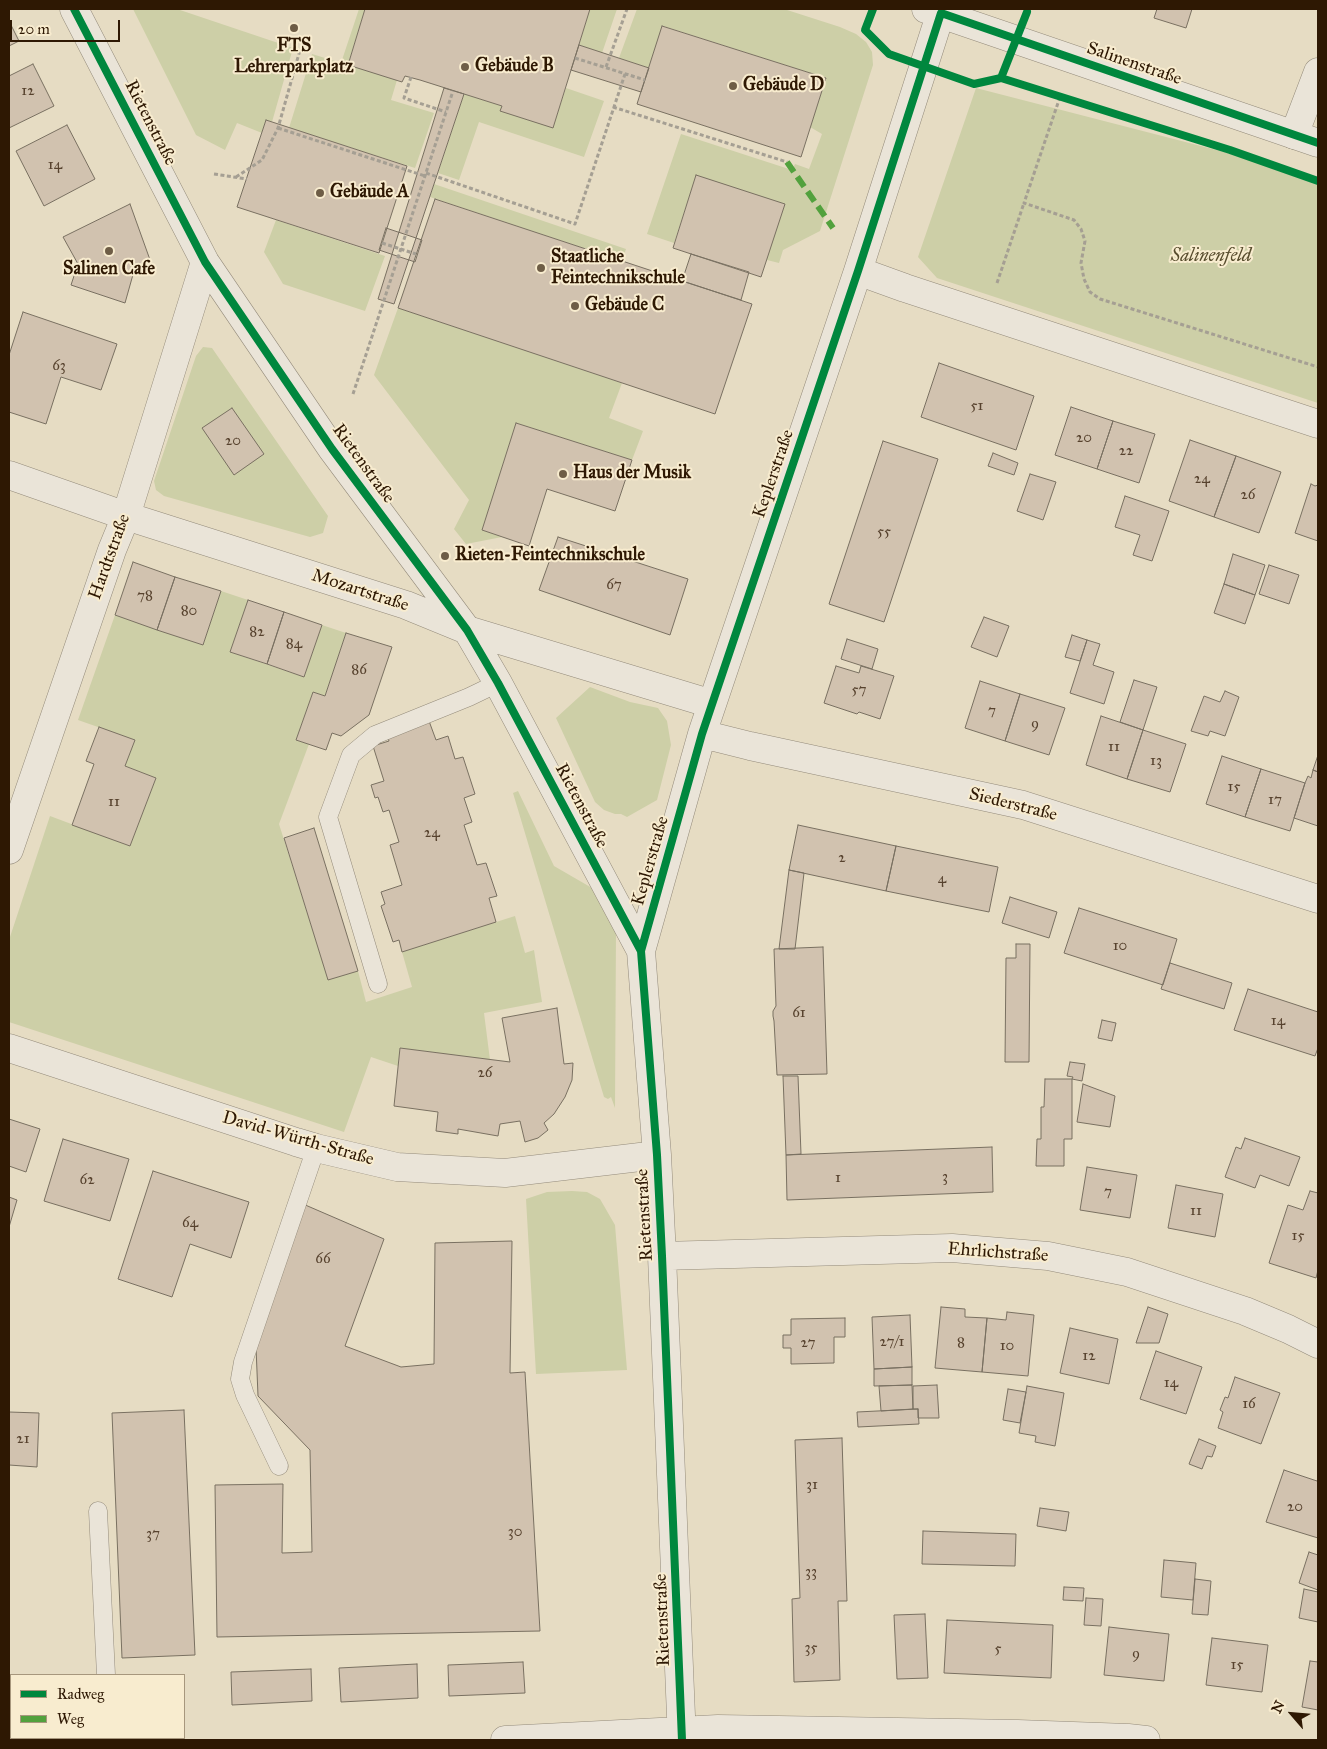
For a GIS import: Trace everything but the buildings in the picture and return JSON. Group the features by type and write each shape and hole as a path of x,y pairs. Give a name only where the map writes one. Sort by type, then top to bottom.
{"street":[{"name":"Rietenstraße","path":"74,9 205,262 332,449 468,630 641,951 657,1155 682,1736"},
{"name":"Salinenstraße","path":"937,10 1306,139"},
{"name":"Keplerstraße","path":"641,951 702,734 858,271 937,10"},
{"path":"1306,139 1318,72"},
{"name":"Hardtstraße","path":"9,850 112,550 126,516 205,262"},
{"path":"858,271 1318,424"},
{"name":"Mozartstraße","path":"9,475 126,516 406,605 468,630 712,704"},
{"name":"Siederstraße","path":"702,734 1022,805 1318,899"},
{"name":"David-Würth-Straße","path":"9,1048 316,1148 397,1166 506,1173 657,1155"},
{"name":"Ehrlichstraße","path":"662,1256 952,1248 1048,1256 1127,1272 1245,1311 1318,1344"},
{"path":"506,1740 682,1736 718,1729 1128,1738 1146,1740"}],"lane":[{"path":"378,984 328,817 351,755 375,735 469,697 498,683"},
{"path":"279,1466 245,1395 240,1379 243,1362 316,1148"},
{"path":"98,1511 106,1674"}],"path":[{"path":"606,68 627,9"},
{"path":"236,177 262,160 278,128 300,50"},
{"path":"575,58 645,80"},
{"path":"278,128 575,224 625,74"},
{"path":"411,77 404,98 446,112"},
{"path":"353,394 453,91"},
{"path":"995,291 1060,97"},
{"path":"613,107 787,162"},
{"path":"214,174 247,179"},
{"path":"1024,203 1074,220 1081,229 1085,241 1082,263 1084,279 1090,292 1100,299 1318,367"},
{"path":"382,243 416,254"}],"green space":[{"path":"133,9 177,9 293,48 272,122 266,120 262,133 237,123 225,150 196,135"},
{"path":"359,9 365,9 348,64 397,80 391,100 434,113 415,168 289,128 312,54 341,63"},
{"path":"590,9 617,9 602,53 579,45"},
{"path":"637,9 784,9 856,34 866,42 872,52 873,65 820,231 783,250 779,263 767,260 696,176 674,243 647,234 681,134 792,170 795,164 809,169 822,134 810,127 826,78 663,26 649,68 619,58"},
{"path":"566,88 604,101 584,157 479,122 459,180 438,173 464,94 502,106 501,111 553,127"},
{"name":"Salinenfeld","path":"976,88 1263,162 1318,181 1318,403 937,278 918,257"},
{"path":"434,184 626,249 622,261 430,197"},
{"path":"276,220 385,256 365,311 283,284 264,252"},
{"path":"398,308 622,383 609,418 643,431 632,460 516,423 482,530 502,537 466,544 454,529 469,500 374,375"},
{"path":"203,347 212,348 328,516 323,533 310,537 164,496 156,490 154,481 196,356"},
{"path":"221,591 248,600 230,652 304,677 322,625 346,633 325,696 313,692 296,740 309,744 279,824 328,979 358,971 366,1002 412,987 402,952 515,916 525,953 534,950 542,1002 484,1013 490,1060 400,1048 398,1066 371,1057 344,1132 9,1022 9,940 50,816 130,846 156,778 125,766 135,740 78,720 115,615 203,645"},
{"path":"590,687 630,702 658,708 667,721 671,745 657,800 627,817 604,810 595,802 556,718"},
{"path":"518,791 554,866 592,888 616,930 615,1108 611,1097 608,1099 604,1097 513,793"},
{"path":"547,1192 587,1192 600,1199 615,1225 627,1370 536,1374 526,1199"}],"marked path":[{"path":"787,162 833,228"}],"cycle path":[{"path":"74,9 205,262 332,449 467,630 498,683 641,951 657,1155 682,1740"},
{"path":"873,9 865,30 889,54 974,84 1001,78 1230,150 1318,181"},
{"path":"1001,78 1027,12"},
{"path":"641,951 702,734 858,271 941,13 1318,143"}],"place":[{"name":"FTS Lehrerparkplatz","path":"294,28"},
{"name":"Gebäude B","path":"465,67"},
{"name":"Gebäude D","path":"733,86"},
{"name":"Gebäude A","path":"320,193"},
{"name":"Salinen Cafe","path":"109,251"},
{"name":"Staatliche Feintechnikschule","path":"541,268"},
{"name":"Gebäude C","path":"575,306"},
{"name":"Haus der Musik","path":"563,474"},
{"name":"Rieten-Feintechnikschule","path":"445,556"}]}
